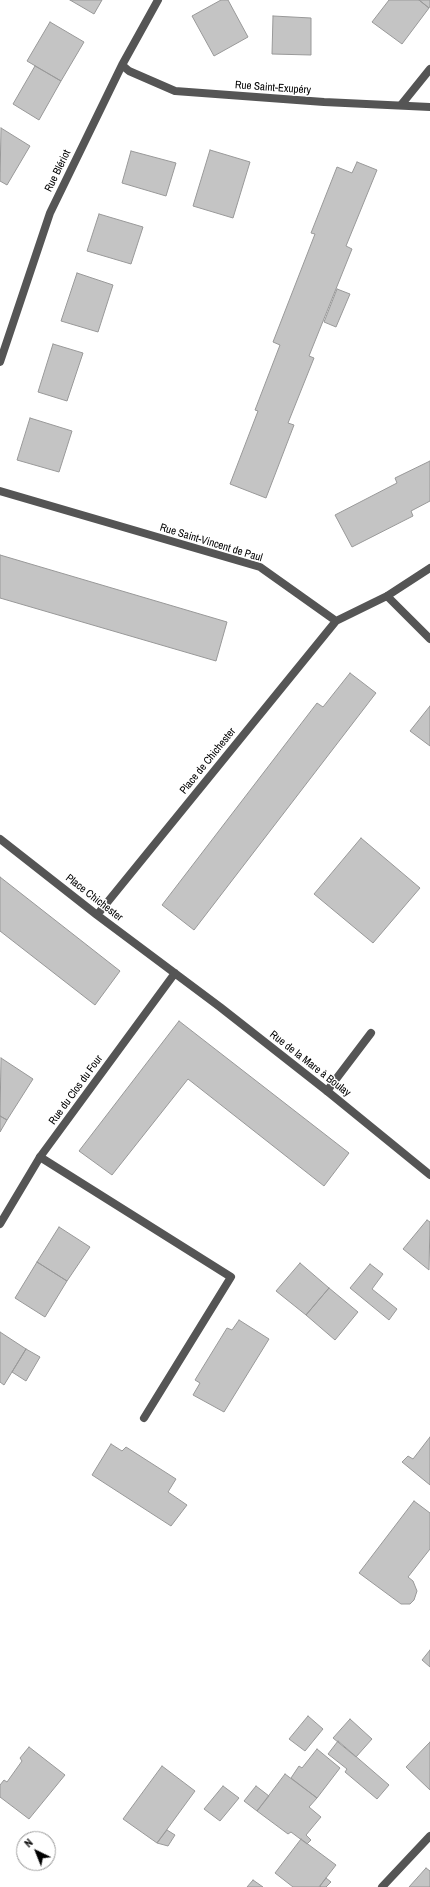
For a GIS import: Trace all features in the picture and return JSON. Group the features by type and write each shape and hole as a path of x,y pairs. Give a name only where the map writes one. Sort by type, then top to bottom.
{"street":[{"name":"Rue Blériot","path":"0,362 50,213 122,65 158,0"},
{"name":"Rue Saint-Exupéry","path":"122,65 129,71 175,91 324,102 430,107"},
{"path":"401,105 430,69"},
{"name":"Rue Saint-Vincent de Paul","path":"0,491 260,567 336,621"},
{"path":"336,621 387,596 430,568"},
{"path":"387,596 430,639"},
{"name":"Place de Chichester","path":"96,915 336,621"},
{"name":"Place Chichester","path":"0,839 96,915 175,973"},
{"name":"Rue de la Mare à Boulay","path":"175,973 327,1091 430,1175"},
{"name":"Rue du Clos du Four","path":"0,1224 40,1157 175,973"},
{"path":"327,1091 371,1033"},
{"path":"40,1157 231,1277 144,1418"},
{"path":"382,1887 430,1836"}],"building":[{"path":"70,0 102,0 94,14"},
{"path":"221,0 228,0 248,37 214,56 192,16"},
{"path":"389,0 419,0 429,8 402,44 372,22"},
{"path":"419,0 430,0 429,8"},
{"path":"273,16 311,18 311,55 272,54"},
{"path":"50,22 84,42 61,81 27,61"},
{"path":"35,66 61,81 39,120 13,104"},
{"path":"1,128 30,146 7,185 0,181"},
{"path":"210,150 250,162 233,218 193,206"},
{"path":"131,151 176,163 166,196 122,183"},
{"path":"357,162 377,170 346,246 352,249 309,356 314,358 288,423 294,425 266,498 230,484 258,411 255,410 280,345 273,342 315,234 311,233 337,167 352,173"},
{"path":"99,214 143,227 131,264 87,251"},
{"path":"77,273 113,285 98,332 61,321"},
{"path":"337,289 350,294 336,327 324,322"},
{"path":"53,344 83,353 67,401 38,392"},
{"path":"30,418 72,431 59,472 17,460"},
{"path":"430,461 430,501 411,511 413,516 352,547 335,515 397,483 395,478"},
{"path":"0,555 227,622 216,661 0,598"},
{"path":"350,673 376,693 194,930 162,905 317,703 323,707"},
{"path":"430,706 430,746 410,731"},
{"path":"361,838 420,888 373,943 314,894"},
{"path":"0,877 120,971 95,1005 0,931"},
{"path":"179,1021 349,1153 324,1186 188,1079 112,1175 79,1151"},
{"path":"1,1058 33,1079 7,1120 0,1116"},
{"path":"0,1116 7,1120 0,1132"},
{"path":"427,1220 430,1222 429,1270 403,1249"},
{"path":"59,1227 90,1247 67,1281 37,1262"},
{"path":"37,1262 67,1281 45,1317 15,1298"},
{"path":"300,1263 329,1288 306,1315 276,1291"},
{"path":"370,1264 383,1274 372,1289 397,1309 389,1320 350,1288"},
{"path":"329,1288 358,1312 335,1340 306,1315"},
{"path":"239,1320 269,1339 224,1412 193,1395 200,1383 195,1380 227,1328 232,1330"},
{"path":"0,1332 26,1349 4,1385 0,1382"},
{"path":"26,1349 40,1357 26,1381 12,1372"},
{"path":"430,1437 430,1485 402,1462 408,1456 413,1459"},
{"path":"111,1444 122,1451 126,1447 176,1479 168,1492 187,1505 171,1526 92,1475"},
{"path":"414,1501 430,1513 430,1549 408,1577 413,1581 417,1591 414,1600 410,1604 401,1604 359,1573"},
{"path":"430,1650 430,1667 422,1660"},
{"path":"308,1716 323,1729 305,1751 289,1739"},
{"path":"350,1719 372,1739 356,1757 333,1738"},
{"path":"338,1741 389,1785 377,1799 345,1772 347,1769 328,1754"},
{"path":"430,1742 430,1790 406,1767"},
{"path":"29,1747 65,1775 29,1819 0,1797 0,1785 4,1780 7,1782 22,1761 20,1758"},
{"path":"317,1749 340,1768 317,1798 291,1778 299,1766 302,1768"},
{"path":"162,1766 195,1791 157,1843 123,1819"},
{"path":"285,1774 317,1798 309,1807 321,1817 306,1835 311,1840 307,1844 291,1832 288,1834 257,1811"},
{"path":"223,1786 239,1798 220,1821 204,1809"},
{"path":"256,1786 269,1796 257,1811 244,1801"},
{"path":"167,1830 175,1835 168,1846 157,1843"},
{"path":"301,1839 336,1865 319,1887 293,1887 275,1873"},
{"path":"426,1868 430,1871 430,1887 409,1887"},
{"path":"326,1878 331,1882 326,1887 321,1887 320,1886"},
{"path":"253,1880 263,1887 247,1887"}]}
